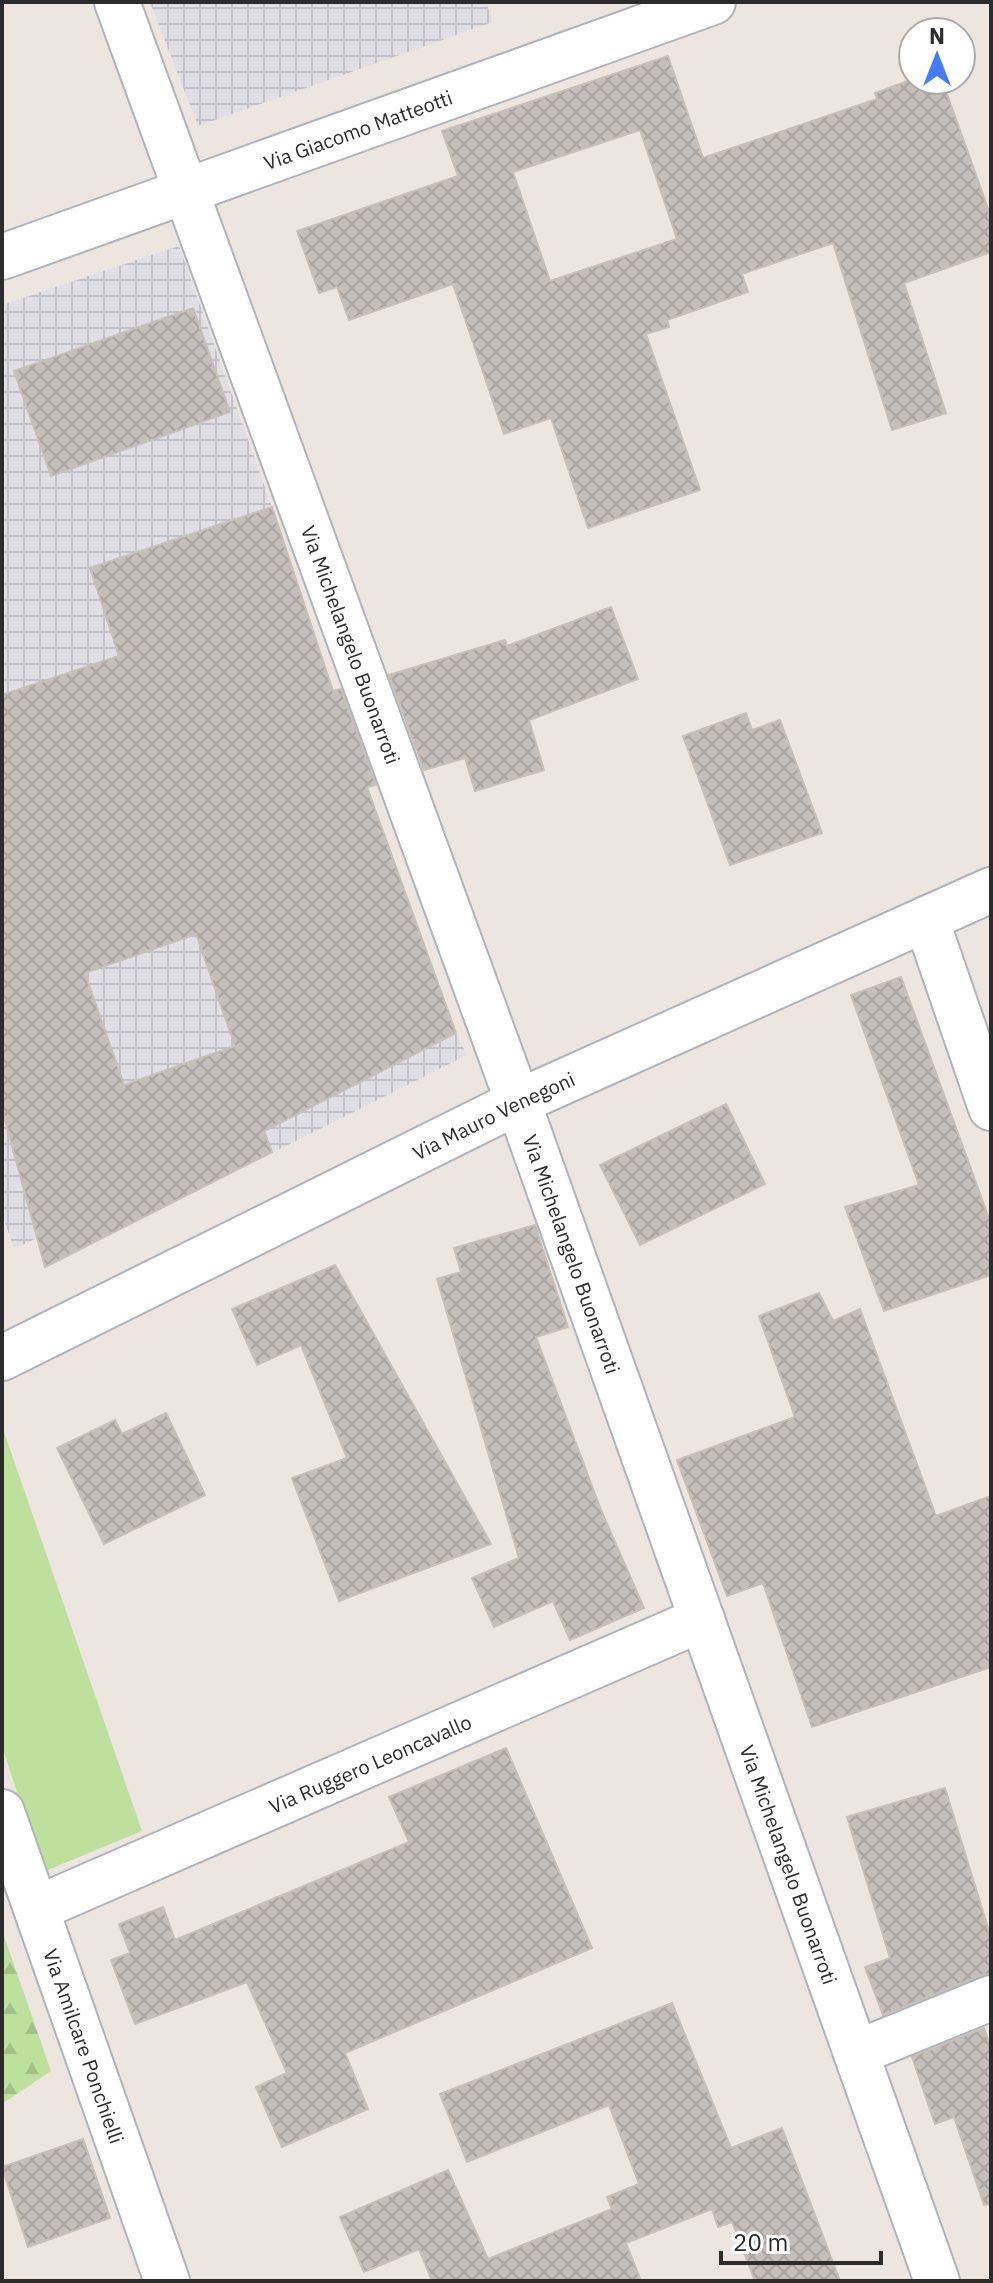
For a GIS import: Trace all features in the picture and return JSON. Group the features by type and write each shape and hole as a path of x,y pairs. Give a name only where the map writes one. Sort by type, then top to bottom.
{"street":[{"name":"Via Michelangelo Buonarroti","path":"117,2 518,1102 937,2281"},
{"name":"Via Giacomo Matteotti","path":"2,257 713,2"},
{"name":"Via Mauro Venegoni","path":"2,1358 518,1102 991,890"},
{"path":"926,919 991,1108"},
{"name":"Via Ruggero Leoncavallo","path":"38,1908 702,1619"},
{"name":"Via Amilcare Ponchielli","path":"2,1812 167,2281"},
{"path":"856,2053 991,1998"}],"shaded area":[{"path":"150,2 486,2 493,22 198,126"},
{"path":"179,246 272,507 350,741 456,1033 467,1055 45,1267 37,1238 14,1249 2,1213 2,305"}],"green space":[{"path":"2,1426 142,1831 43,1872 2,1746"},
{"path":"2,1930 51,2071 2,2104"}],"building":[{"path":"668,56 703,158 877,99 875,93 897,85 897,96 948,96 991,217 991,252 904,283 946,413 892,430 833,243 742,274 748,292 667,320 669,327 646,334 700,490 588,528 551,418 504,434 453,284 349,320 337,287 319,293 297,231 458,176 442,131","holes":["640,130 677,239 550,281 513,172"]},
{"path":"193,308 230,412 51,476 14,371"},
{"path":"272,507 333,691 341,689 376,785 367,787 456,1033 264,1131 272,1152 45,1267 2,1109 2,695 119,656 90,568","holes":["196,934 235,1046 124,1085 85,973"]},
{"path":"611,607 638,679 529,720 544,770 475,791 465,758 424,770 389,675 505,640 507,646"},
{"path":"746,713 752,730 780,720 822,833 730,865 683,736"},
{"path":"901,977 991,1224 991,1275 884,1311 845,1207 919,1185 851,995"},
{"path":"726,1104 765,1184 640,1245 600,1165"},
{"path":"535,1225 568,1327 536,1337 601,1510 644,1608 570,1640 553,1601 494,1627 472,1578 519,1558 437,1279 461,1272 454,1248"},
{"path":"335,1265 491,1544 339,1601 292,1478 347,1458 301,1345 257,1365 232,1309"},
{"path":"819,1293 833,1321 860,1309 936,1516 991,1496 991,1667 812,1727 763,1583 727,1596 677,1460 795,1417 759,1316"},
{"path":"166,1413 205,1495 104,1544 57,1448 115,1420 122,1434"},
{"path":"506,1748 592,1948 345,2053 368,2109 282,2147 256,2087 287,2073 247,1982 135,2024 111,1960 130,1953 119,1924 163,1907 175,1940 409,1842 389,1797"},
{"path":"945,1788 991,1938 991,1974 883,2015 865,1967 890,1958 847,1817"},
{"path":"672,2003 731,2148 782,2128 840,2281 755,2281 732,2222 718,2227 712,2209 626,2243 641,2281 432,2281 419,2249 364,2272 340,2217 448,2170 488,2259 612,2209 607,2197 639,2184 609,2105 467,2162 440,2094"},
{"path":"984,2028 991,2048 991,2204 984,2205 954,2117 935,2124 912,2057"},
{"path":"83,2139 110,2218 28,2247 2,2167"}]}
